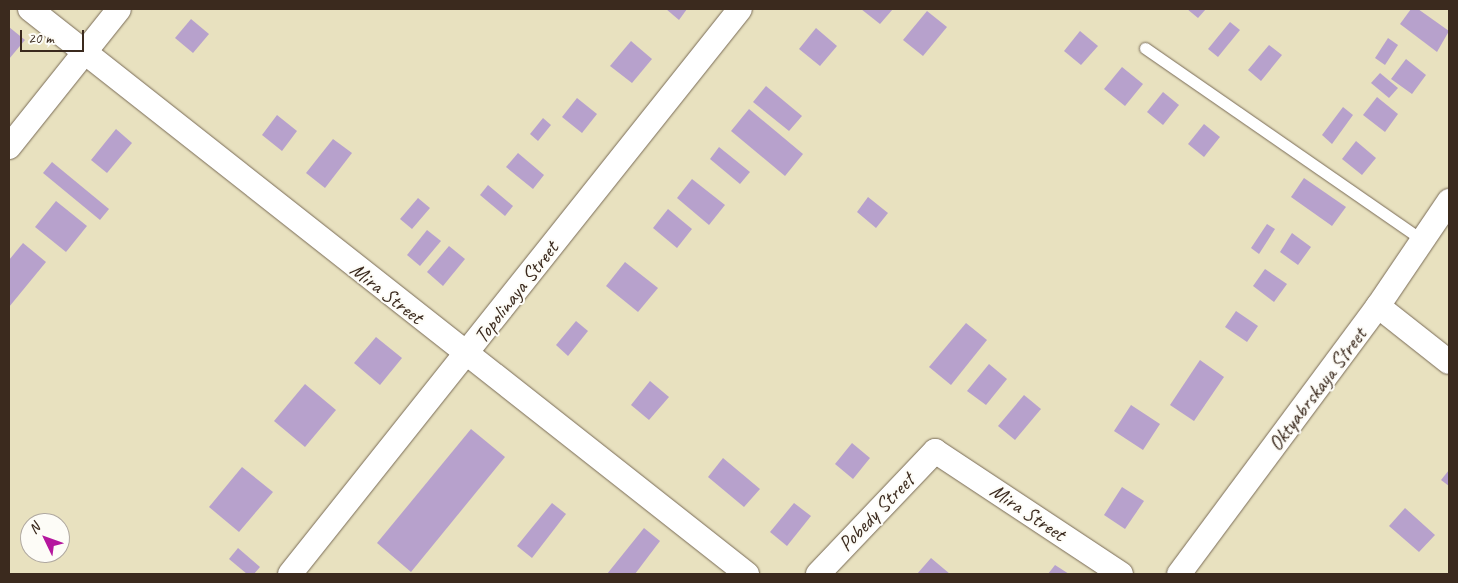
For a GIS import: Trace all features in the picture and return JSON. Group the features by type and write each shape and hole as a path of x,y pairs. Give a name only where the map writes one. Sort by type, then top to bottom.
{"street":[{"name":"Mira Street","path":"30,9 466,356 747,574"},
{"path":"9,148 119,9"},
{"name":"Topolinaya Street","path":"290,574 466,356 740,9"},
{"name":"Oktyabrskaya Street","path":"1179,574 1378,306 1449,201"},
{"path":"1378,306 1449,362"},
{"name":"Mira Street","path":"935,451 1121,574"},
{"name":"Pobedy Street","path":"818,574 935,451"}],"lane":[{"path":"1145,48 1422,240"}],"building":[{"path":"666,9 687,9 679,20"},
{"path":"861,9 893,9 880,24"},
{"path":"1187,9 1206,9 1198,18"},
{"path":"1411,9 1418,9 1449,31 1437,52 1400,24"},
{"path":"927,11 947,27 923,56 903,40"},
{"path":"191,19 209,34 193,53 175,38"},
{"path":"1230,22 1240,30 1218,57 1208,49"},
{"path":"9,27 25,40 9,59"},
{"path":"816,28 837,46 820,66 799,49"},
{"path":"1080,31 1098,46 1081,65 1064,51"},
{"path":"1388,38 1398,45 1385,65 1375,58"},
{"path":"631,41 652,59 632,83 610,66"},
{"path":"1269,45 1282,55 1261,81 1248,70"},
{"path":"1406,59 1426,75 1412,94 1391,79"},
{"path":"1122,67 1143,84 1125,106 1104,89"},
{"path":"1380,73 1398,88 1389,98 1371,83"},
{"path":"766,86 802,116 789,131 753,102"},
{"path":"1163,92 1179,105 1163,125 1147,112"},
{"path":"1377,97 1398,114 1385,132 1363,115"},
{"path":"577,98 597,114 582,133 562,117"},
{"path":"1343,107 1353,115 1332,144 1322,135"},
{"path":"749,109 803,154 785,176 731,131"},
{"path":"277,115 297,131 282,151 262,135"},
{"path":"543,118 551,125 538,141 530,134"},
{"path":"1204,124 1220,137 1204,157 1188,144"},
{"path":"116,129 132,143 107,173 91,160"},
{"path":"333,139 352,153 325,188 306,173"},
{"path":"1356,141 1376,158 1362,175 1342,159"},
{"path":"719,147 750,172 740,184 710,159"},
{"path":"518,153 544,175 533,189 506,167"},
{"path":"52,162 109,209 100,220 43,173"},
{"path":"1304,178 1346,207 1332,226 1291,197"},
{"path":"692,179 725,205 709,225 677,198"},
{"path":"488,185 513,206 505,216 480,195"},
{"path":"868,197 888,213 876,228 857,212"},
{"path":"418,198 430,208 412,229 400,219"},
{"path":"56,201 87,226 66,252 35,227"},
{"path":"668,209 692,229 677,248 653,228"},
{"path":"1267,224 1275,229 1259,254 1251,248"},
{"path":"427,230 441,241 420,266 407,255"},
{"path":"1292,233 1311,247 1298,265 1280,252"},
{"path":"23,243 46,262 9,307 9,260"},
{"path":"449,246 465,259 443,286 427,272"},
{"path":"625,262 658,288 638,312 606,286"},
{"path":"1265,269 1287,284 1274,302 1253,286"},
{"path":"1236,311 1258,326 1247,342 1225,327"},
{"path":"576,321 588,331 568,356 556,345"},
{"path":"966,323 987,340 951,385 929,367"},
{"path":"376,337 402,358 380,385 354,363"},
{"path":"1200,360 1224,377 1194,421 1170,405"},
{"path":"989,364 1007,379 986,405 967,391"},
{"path":"650,381 669,397 649,420 631,405"},
{"path":"305,384 336,410 305,447 274,421"},
{"path":"1024,395 1041,409 1015,440 998,426"},
{"path":"1131,405 1160,424 1143,450 1114,431"},
{"path":"471,429 505,457 411,572 377,543"},
{"path":"852,443 870,458 853,479 835,464"},
{"path":"723,458 760,489 744,507 708,477"},
{"path":"242,467 273,492 239,532 209,507"},
{"path":"1449,470 1449,486 1441,480"},
{"path":"1122,487 1144,501 1125,529 1104,515"},
{"path":"552,503 566,514 532,558 517,546"},
{"path":"794,503 811,516 787,546 770,532"},
{"path":"1405,508 1435,535 1419,552 1389,526"},
{"path":"644,528 660,541 635,574 607,574"},
{"path":"238,548 260,567 254,574 247,574 229,559"},
{"path":"931,558 950,574 917,574"},
{"path":"1055,565 1069,574 1048,574"}]}
